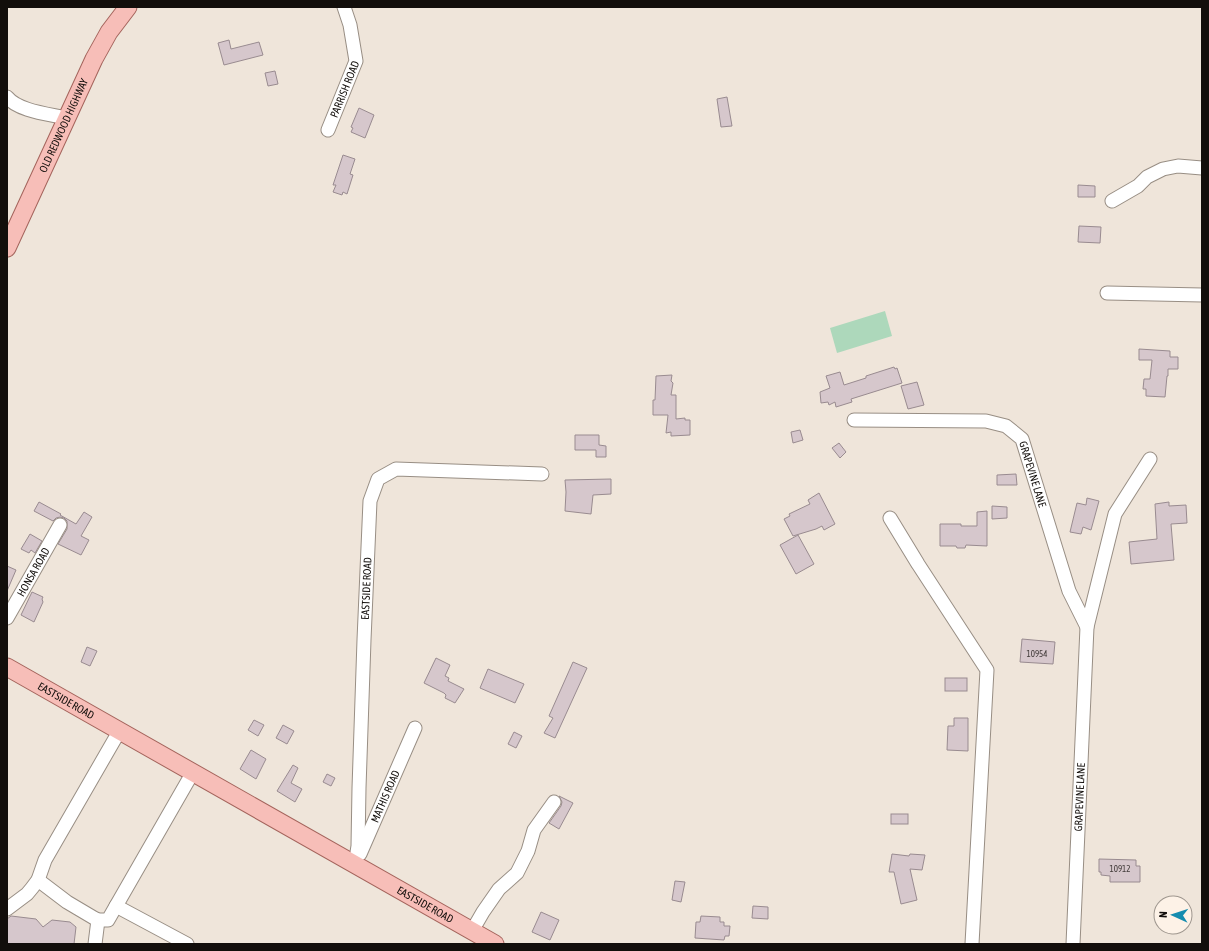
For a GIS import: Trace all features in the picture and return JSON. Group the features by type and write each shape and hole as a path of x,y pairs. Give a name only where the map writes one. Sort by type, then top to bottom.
{"main road":[{"name":"OLD REDWOOD HIGHWAY","path":"7,248 94,59 109,32 128,7"},
{"name":"EASTSIDE ROAD","path":"7,667 495,944"}],"street":[{"name":"PARRISH ROAD","path":"328,130 356,61 350,25 344,7"},
{"path":"7,97 23,108 66,118"},
{"path":"1112,201 1163,169 1178,166 1202,168"},
{"path":"1107,293 1202,295"},
{"name":"GRAPEVINE LANE","path":"854,420 986,422 1006,426 1022,440 1069,591 1087,627"},
{"name":"GRAPEVINE LANE","path":"1073,944 1087,627 1115,514 1150,459"},
{"name":"EASTSIDE ROAD","path":"355,865 358,846 358,788 370,501 378,479 396,469 542,474"},
{"path":"890,518 987,670 972,944"},
{"name":"HONSA ROAD","path":"7,618 60,525"},
{"name":"MATHIS ROAD","path":"355,865 415,728"},
{"path":"7,909 27,894 38,880 45,860 120,730"},
{"path":"38,880 67,902 98,920 108,920 193,772"},
{"path":"472,931 499,889 517,873 528,851 534,830 554,802"},
{"path":"116,906 187,944"},
{"path":"95,944 98,920"}],"green space":[{"path":"885,311 892,336 837,353 830,328"}],"building":[{"path":"229,40 231,49 259,42 263,55 224,65 218,43"},
{"path":"275,71 278,84 268,86 265,73"},
{"path":"727,97 732,126 721,127 717,99"},
{"path":"359,108 374,115 365,138 351,132 353,128 351,127"},
{"path":"343,155 355,159 350,174 353,175 347,194 343,192 342,195 333,192 336,185 333,185"},
{"path":"1078,185 1095,186 1095,197 1078,197"},
{"path":"1079,226 1101,227 1100,243 1078,242"},
{"path":"1139,349 1170,351 1170,357 1178,357 1178,369 1168,369 1165,397 1146,396 1146,389 1143,389 1144,379 1150,379 1152,360 1139,360"},
{"path":"894,367 895,369 897,368 902,383 851,399 852,402 836,407 835,402 829,405 828,402 821,403 820,392 830,388 826,376 840,372 844,385"},
{"path":"672,375 671,381 673,383 671,395 676,395 676,419 685,418 685,420 690,420 690,435 671,436 671,432 666,433 668,415 653,415 656,376"},
{"path":"917,382 924,405 908,409 901,386"},
{"path":"800,430 803,440 793,443 791,432"},
{"path":"575,435 599,435 599,445 606,446 606,457 596,457 596,450 575,450"},
{"path":"839,443 846,452 840,458 832,448"},
{"path":"1016,474 1017,485 997,485 997,475"},
{"path":"611,479 611,494 593,495 591,514 565,511 565,480"},
{"path":"819,493 835,524 824,530 822,526 793,536 784,519 790,516 789,514 810,504 808,500"},
{"path":"1087,498 1099,501 1091,530 1083,527 1081,534 1070,532 1077,503 1086,505"},
{"path":"39,502 76,524 84,512 92,517 81,536 89,540 81,555 58,544 67,529 67,521 60,517 53,521 34,511"},
{"path":"1169,502 1169,506 1186,505 1187,523 1171,524 1174,560 1131,564 1129,542 1157,539 1155,504"},
{"path":"992,506 1007,507 1007,518 992,519"},
{"path":"987,511 987,546 966,545 965,548 957,548 956,546 940,546 940,524 977,526 977,512"},
{"path":"30,534 42,541 35,553 31,550 29,553 21,549"},
{"path":"798,535 814,564 796,574 780,545"},
{"path":"7,566 16,570 7,591"},
{"path":"32,592 43,597 43,602 34,622 21,615"},
{"path":"1022,639 1055,642 1053,664 1020,662"},
{"path":"87,647 97,651 90,666 81,662"},
{"path":"436,658 450,665 445,676 449,678 448,681 464,689 455,703 445,698 446,695 444,693 424,683"},
{"path":"573,662 587,668 555,738 544,733 553,718 549,716"},
{"path":"488,669 524,684 515,703 480,688"},
{"path":"945,678 967,678 967,691 945,691"},
{"path":"954,718 968,718 968,751 947,750 948,726 954,726"},
{"path":"254,720 264,725 258,736 248,730"},
{"path":"283,725 294,731 287,744 276,738"},
{"path":"514,732 522,736 516,748 508,744"},
{"path":"251,750 266,759 256,779 240,769"},
{"path":"293,765 298,768 291,783 302,789 295,802 277,791"},
{"path":"327,774 335,778 331,786 323,782"},
{"path":"559,796 573,803 559,829 549,823 561,806 562,802"},
{"path":"891,814 908,814 908,824 891,824"},
{"path":"892,854 909,856 910,854 925,855 922,870 910,869 917,900 901,904 894,872 889,872"},
{"path":"1099,859 1136,860 1136,866 1140,866 1140,882 1110,882 1110,876 1101,875 1101,872 1099,872"},
{"path":"675,881 685,882 681,902 672,900"},
{"path":"753,906 768,907 768,919 752,918"},
{"path":"541,912 559,920 550,940 532,932"},
{"path":"11,916 36,919 43,927 52,920 70,922 76,927 74,944 7,944 7,919"},
{"path":"701,916 720,917 720,922 724,922 724,926 730,926 729,936 725,936 724,940 695,938 696,922 700,922"}]}
